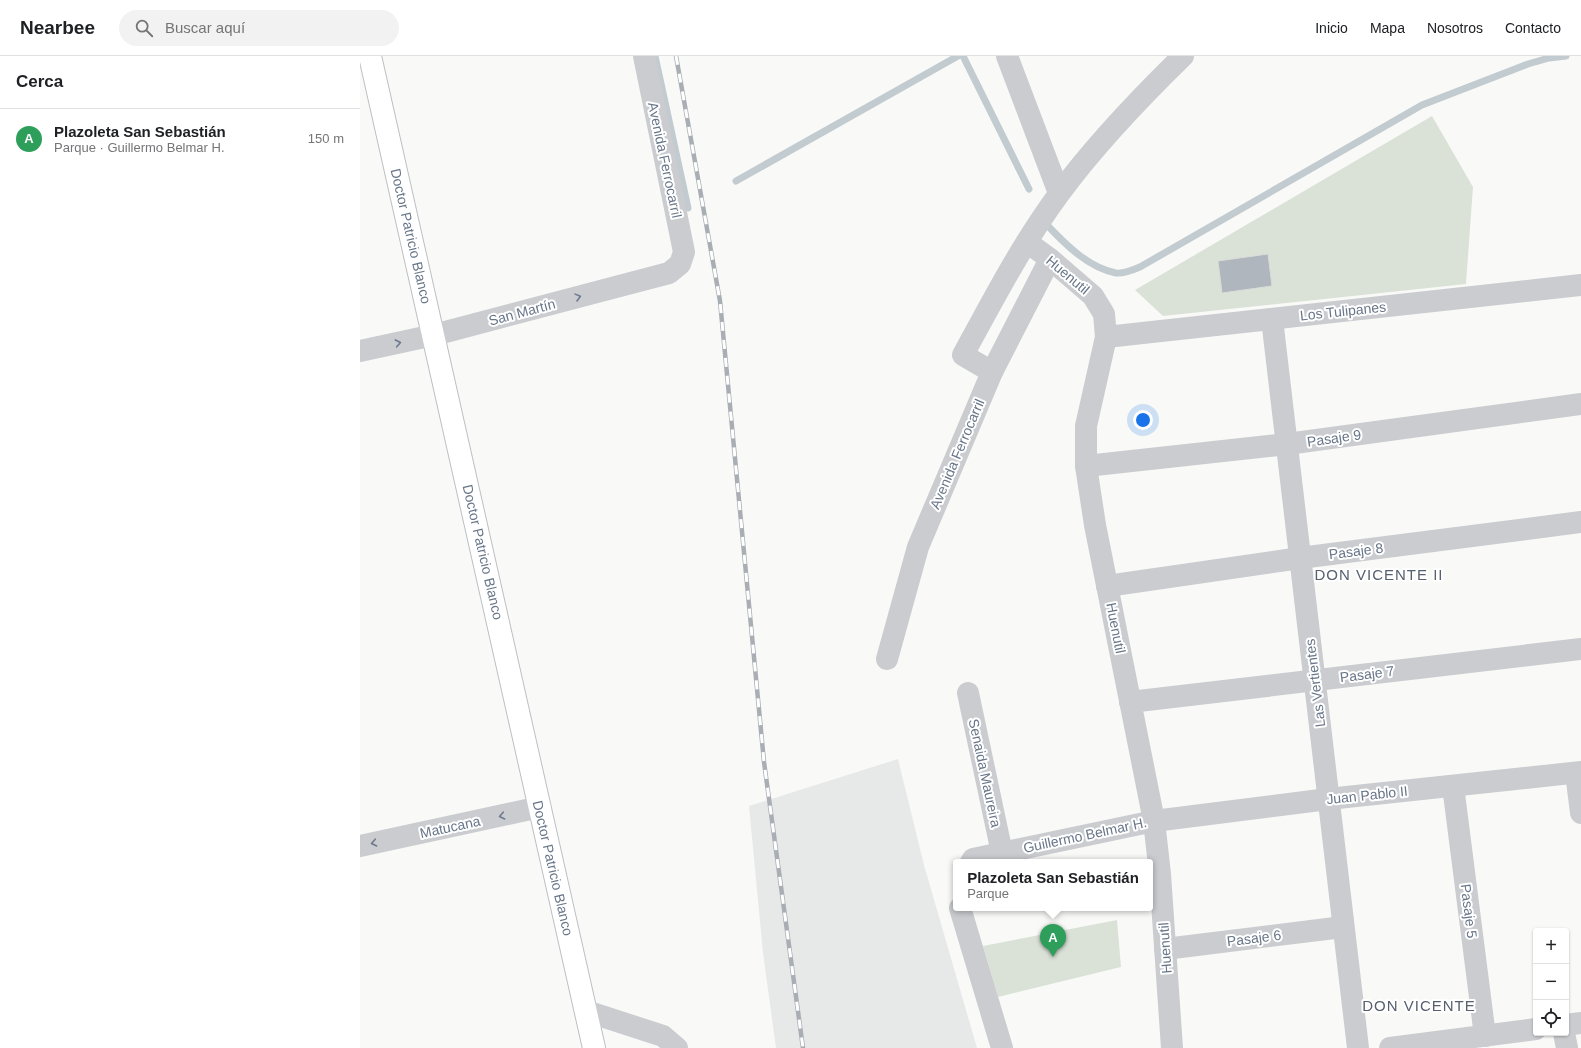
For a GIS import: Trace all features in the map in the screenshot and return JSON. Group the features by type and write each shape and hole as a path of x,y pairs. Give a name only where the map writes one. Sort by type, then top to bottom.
{"main road":[{"name":"Doctor Patricio Blanco","path":"370,56 594,1048"}],"street":[{"name":"Avenida Ferrocarril","path":"644,56 684,252 680,264"},
{"path":"1007,56 1055,200"},
{"path":"992,372 963,355 994,297 1031,235 1055,200 1097,147 1179,58"},
{"name":"Huenutil","path":"1031,235 1050,259 1094,296 1104,314 1106,337 1086,426 1086,466 1107,586 1154,821 1172,1048"},
{"name":"Avenida Ferrocarril","path":"886,659 918,547 992,372 1050,259"},
{"name":"San Martín","path":"360,351 434,335 668,273 680,264"},
{"name":"Los Tulipanes","path":"1106,337 1581,285"},
{"name":"Las Vertientes","path":"1272,319 1358,1048"},
{"name":"Pasaje 9","path":"1086,466 1287,444 1581,404"},
{"name":"Pasaje 8","path":"1107,586 1300,558 1581,522"},
{"name":"Pasaje 7","path":"1130,702 1581,649"},
{"name":"Senaida Maureira","path":"968,693 1002,853"},
{"path":"1578,772 1581,813"},
{"name":"Juan Pablo II","path":"1154,821 1328,799 1578,772"},
{"name":"Pasaje 5","path":"1453,786 1485,1036"},
{"name":"Matucana","path":"360,846 540,807"},
{"name":"Guillermo Belmar H.","path":"973,859 1154,821"},
{"path":"961,911 1002,1048"},
{"name":"Pasaje 6","path":"1165,949 1343,927"},
{"path":"586,1011 658,1034 670,1040 677,1048"},
{"path":"1569,1025 1581,1024"},
{"path":"1390,1048 1447,1044 1485,1036 1533,1029"},
{"path":"1565,1036 1567,1048"}],"shaded area":[{"path":"1432,116 1473,187 1466,284 1163,316 1135,290"},
{"path":"898,759 924,865 977,1048 776,1048 763,953 749,806"},
{"path":"1117,920 1121,967 998,997 983,946"}],"building":[{"path":"1268,254 1272,286 1222,293 1218,261"}],"waterway":[{"path":"655,56 688,208"},
{"path":"736,181 958,56"},
{"path":"963,56 1029,189"},
{"path":"1048,226 1062,241 1087,261 1116,273 1128,272 1140,267 1422,105 1528,64 1549,58 1566,56"}],"railway":[{"path":"676,56 720,301 764,762 803,1048"}],"place":[{"name":"Plazoleta San Sebastián","path":"1053,957"}],"district":[{"name":"DON VICENTE II","path":"1379,574"},
{"name":"DON VICENTE","path":"1419,1005"}]}
